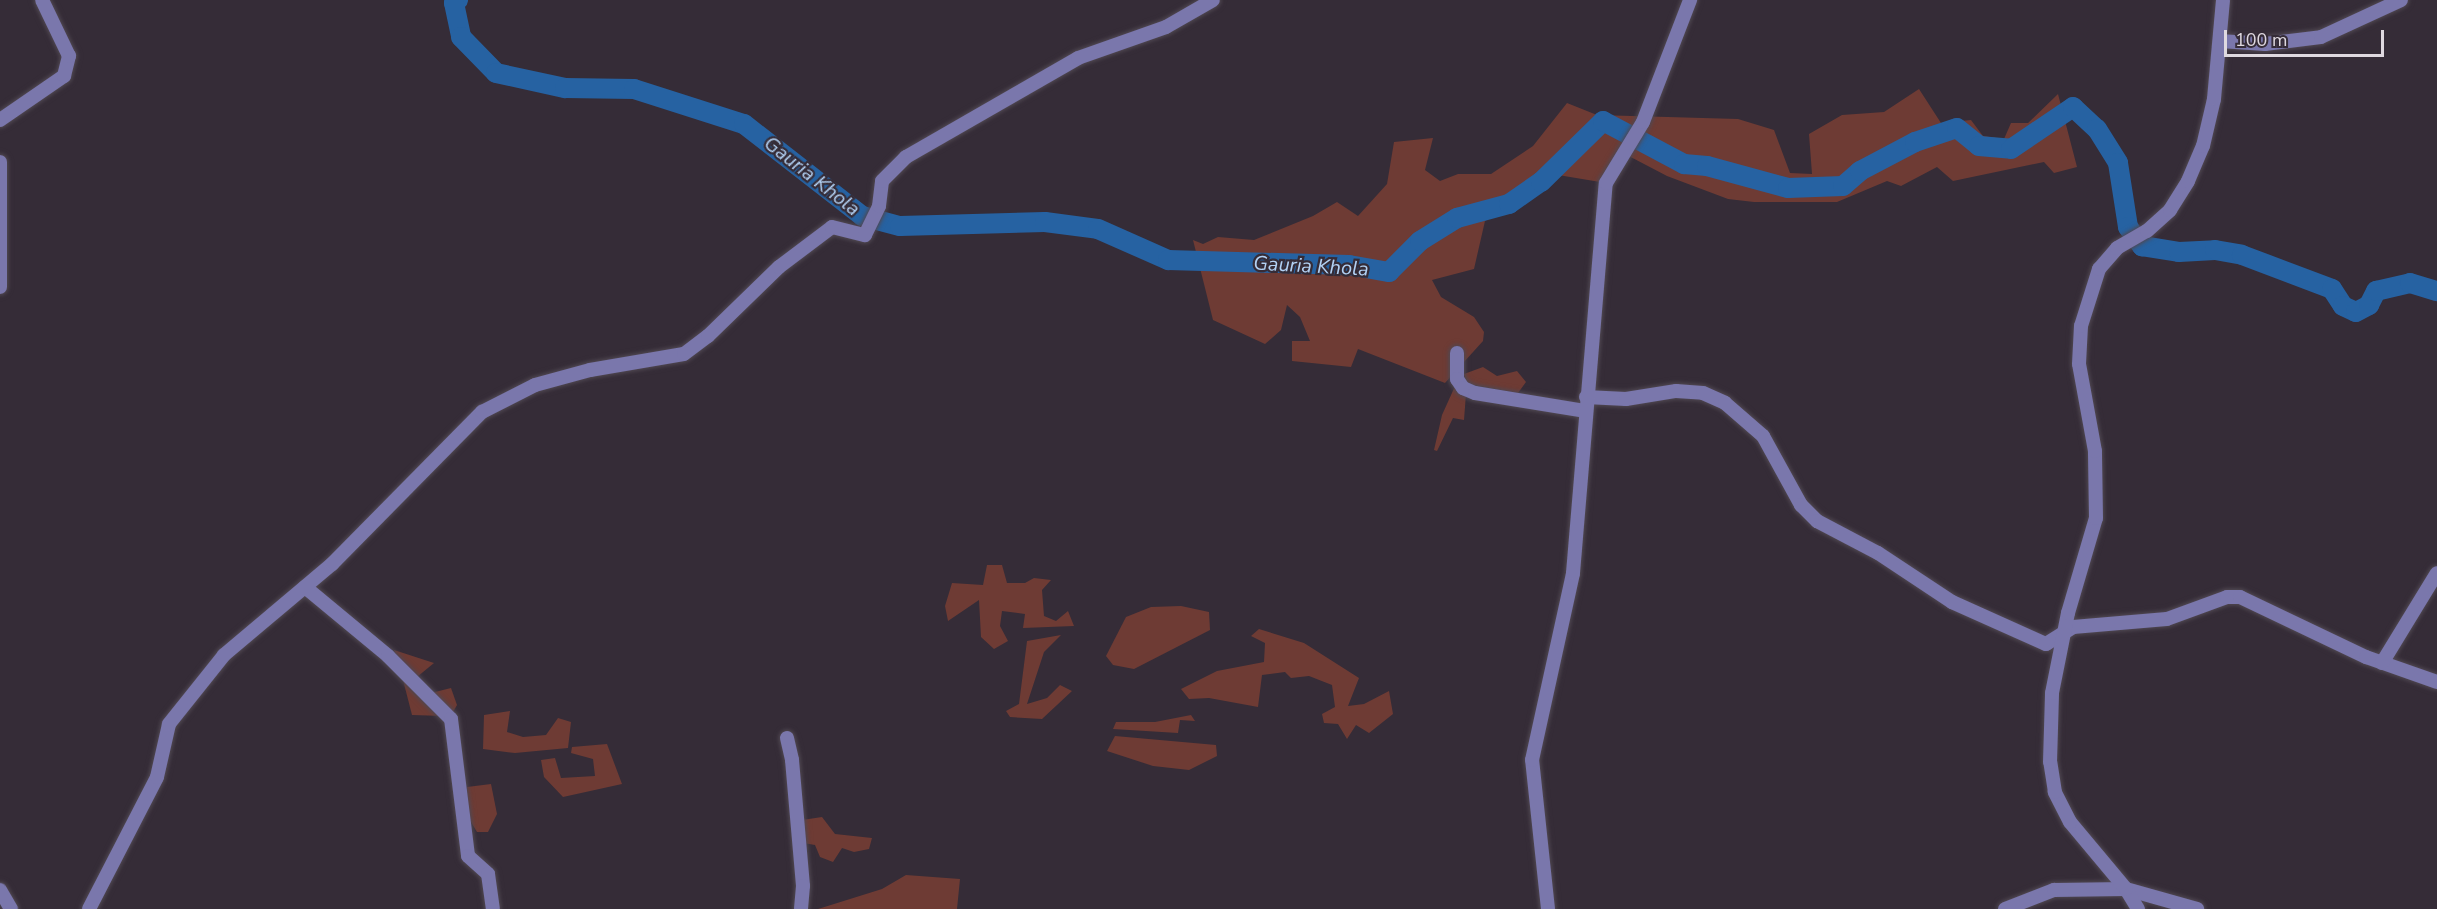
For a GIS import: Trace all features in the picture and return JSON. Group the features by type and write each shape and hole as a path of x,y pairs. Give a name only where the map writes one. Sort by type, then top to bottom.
{"street":[{"path":"0,120 64,76 69,56 42,0"},
{"path":"89,909 157,777 169,724 224,655 305,587 483,412 535,385 590,370 684,354 779,267 831,227 865,235 879,206 882,181 906,157 1078,58 1166,27 1213,0"},
{"path":"1548,909 1532,760 1573,573 1606,183 1643,122 1690,0"},
{"path":"2138,909 2126,889 2070,822 2052,782 2052,693 2063,636 2096,518 2095,452 2079,364 2081,326 2099,269 2117,248 2147,231 2170,210 2188,181 2203,146 2214,99 2223,0"},
{"path":"2220,42 2265,44 2321,37 2401,0"},
{"path":"0,162 0,287"},
{"path":"1457,353 1456,379 1463,388 1475,393 1586,404 1676,391 1703,393 1725,403 1763,436 1789,486 1817,521 1878,553 1952,602 2046,644 2063,636 2073,627 2167,619 2227,597 2240,597 2382,663 2437,682"},
{"path":"2382,663 2437,573"},
{"path":"305,587 388,656 451,719 468,856 488,874 493,909"},
{"path":"787,738 792,760 802,876 801,909"},
{"path":"2005,909 2054,890 2126,889 2197,909"},
{"path":"0,890 11,909"}],"shaded area":[{"path":"1919,89 1941,123 1971,120 1983,136 2004,139 2011,123 2028,123 2058,94 2077,167 2054,173 2044,162 1953,181 1937,167 1901,186 1887,181 1837,202 1754,202 1728,199 1667,176 1623,153 1606,183 1558,175 1485,221 1474,269 1432,280 1441,297 1474,317 1484,332 1483,341 1445,383 1358,349 1351,367 1292,361 1292,341 1310,341 1300,317 1287,305 1281,330 1265,344 1213,320 1193,240 1203,244 1218,237 1254,240 1313,216 1337,202 1358,216 1387,184 1394,142 1433,138 1425,170 1440,181 1458,174 1491,174 1533,146 1567,103 1597,115 1738,119 1774,130 1790,173 1812,174 1809,134 1842,115 1884,112"},
{"path":"1483,367 1497,376 1517,371 1526,382 1518,393 1467,384 1464,374"},
{"path":"1456,384 1466,394 1464,420 1453,418 1437,451 1434,450 1442,415"},
{"path":"987,565 1002,565 1007,583 1025,583 1034,578 1051,580 1042,590 1044,616 1056,621 1068,611 1074,626 1023,628 1025,614 1002,611 1000,626 1008,641 994,649 981,637 979,600 948,621 945,606 952,583 983,585"},
{"path":"1181,606 1209,612 1210,630 1134,669 1113,665 1106,656 1126,617 1151,607"},
{"path":"1259,629 1304,643 1359,678 1348,706 1364,704 1389,691 1393,714 1369,733 1356,725 1347,739 1338,724 1324,723 1322,714 1335,707 1332,685 1309,676 1291,678 1285,672 1262,675 1258,707 1209,698 1189,699 1181,689 1217,671 1264,662 1265,643 1251,636"},
{"path":"1061,635 1044,652 1027,704 1047,698 1060,685 1072,691 1042,719 1010,717 1006,711 1019,704 1027,641"},
{"path":"394,650 434,663 417,677 397,661"},
{"path":"402,676 443,716 412,715"},
{"path":"451,688 457,705 453,712 431,693"},
{"path":"510,711 507,732 523,737 546,735 558,718 571,722 568,748 515,753 483,749 484,715"},
{"path":"1191,715 1195,721 1180,720 1178,733 1113,729 1116,722 1155,722"},
{"path":"1115,736 1216,745 1217,756 1189,770 1153,766 1107,751"},
{"path":"607,744 622,784 563,797 544,777 541,760 555,758 561,778 595,776 593,759 571,753 572,747"},
{"path":"491,784 497,814 488,832 477,832 468,817 467,787"},
{"path":"822,817 835,834 872,838 869,849 854,852 842,848 833,862 820,857 815,845 803,843 802,820"},
{"path":"906,875 960,879 957,909 818,909 882,889"}],"waterway":[{"name":"Gauria Khola","path":"458,0 454,3 461,37 496,73 565,88 634,89 744,124 862,216 900,226 1045,222 1098,229 1168,260 1349,265 1389,272 1420,241 1457,218 1509,204 1541,182 1603,121 1684,164 1707,166 1788,188 1843,186 1860,171 1915,142 1957,128 1979,146 2011,149 2073,107 2097,129 2118,163 2128,227 2142,246 2179,252 2215,250 2242,255 2332,289 2343,306 2356,312 2369,305 2376,291 2410,283 2437,291"}]}
